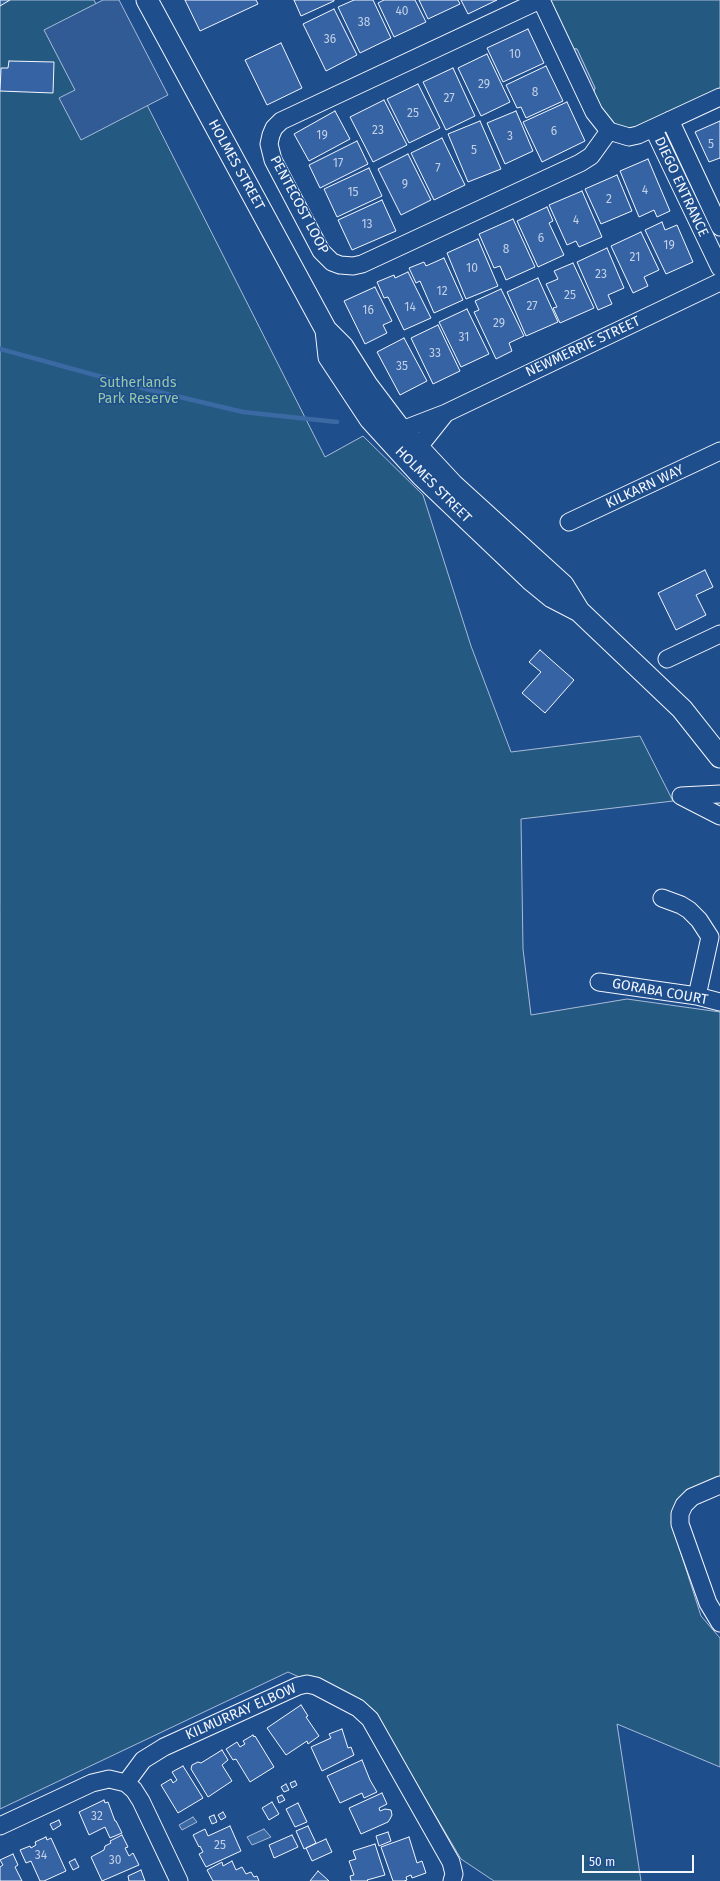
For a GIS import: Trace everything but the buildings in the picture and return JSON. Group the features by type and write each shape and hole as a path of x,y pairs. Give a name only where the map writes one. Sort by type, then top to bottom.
{"main road":[{"name":"HOLMES STREET","path":"147,0 326,330 344,347 396,435 413,454 453,485 563,585 578,611 682,709 720,757"}],"street":[{"name":"PENTECOST LOOP","path":"541,0 281,121 274,128 269,144 273,160 322,251 332,262 340,265 353,266 362,264 580,163 591,156 609,131"},
{"path":"541,0 594,112 609,131 629,137 638,135 720,97"},
{"name":"DIEGO ENTRANCE","path":"670,120 720,227"},
{"name":"DIEGO ENTRANCE","path":"654,128 720,268"},
{"name":"NEWMERRIE STREET","path":"396,435 720,282"},
{"name":"NEWMERRIE STREET","path":"413,454 446,412"},
{"name":"KILKARN WAY","path":"569,522 720,451"},
{"path":"667,659 720,634"},
{"path":"720,794 681,796 720,816"},
{"path":"662,898 681,905 689,910 699,920 710,937 697,996"},
{"name":"GORABA COURT","path":"599,982 697,996 720,1002"},
{"path":"720,1484 692,1497 684,1505 680,1514 680,1524 708,1603 720,1623"},
{"name":"KILMURRAY ELBOW","path":"126,1783 143,1760 164,1747 298,1686 307,1684 316,1686 358,1708 370,1719 451,1862 454,1874 452,1881"},
{"path":"0,1826 92,1783 109,1779 126,1783 134,1790 141,1801 179,1881"}],"green space":[{"name":"Sutherlands Park Reserve","path":"0,0 94,0 325,457 363,436 423,495 471,646 511,752 640,736 673,801 521,819 523,949 531,1015 627,999 720,1012 720,1478 678,1499 671,1522 701,1616 720,1638 720,1767 617,1724 641,1881 494,1881 461,1859 373,1710 288,1672 0,1809"},
{"path":"549,0 720,0 720,90 651,122 633,128 626,128 614,124 606,118 593,94 595,88 577,49 571,49"}],"shaded area":[{"path":"103,0 119,0 168,95 81,140 59,98 75,90 44,30"},
{"path":"571,49 577,49 595,88 593,94"},
{"path":"193,1817 197,1822 182,1830 179,1825"},
{"path":"264,1829 271,1837 252,1845 247,1837"}],"waterway":[{"path":"0,349 142,388 243,412 337,422"}]}
